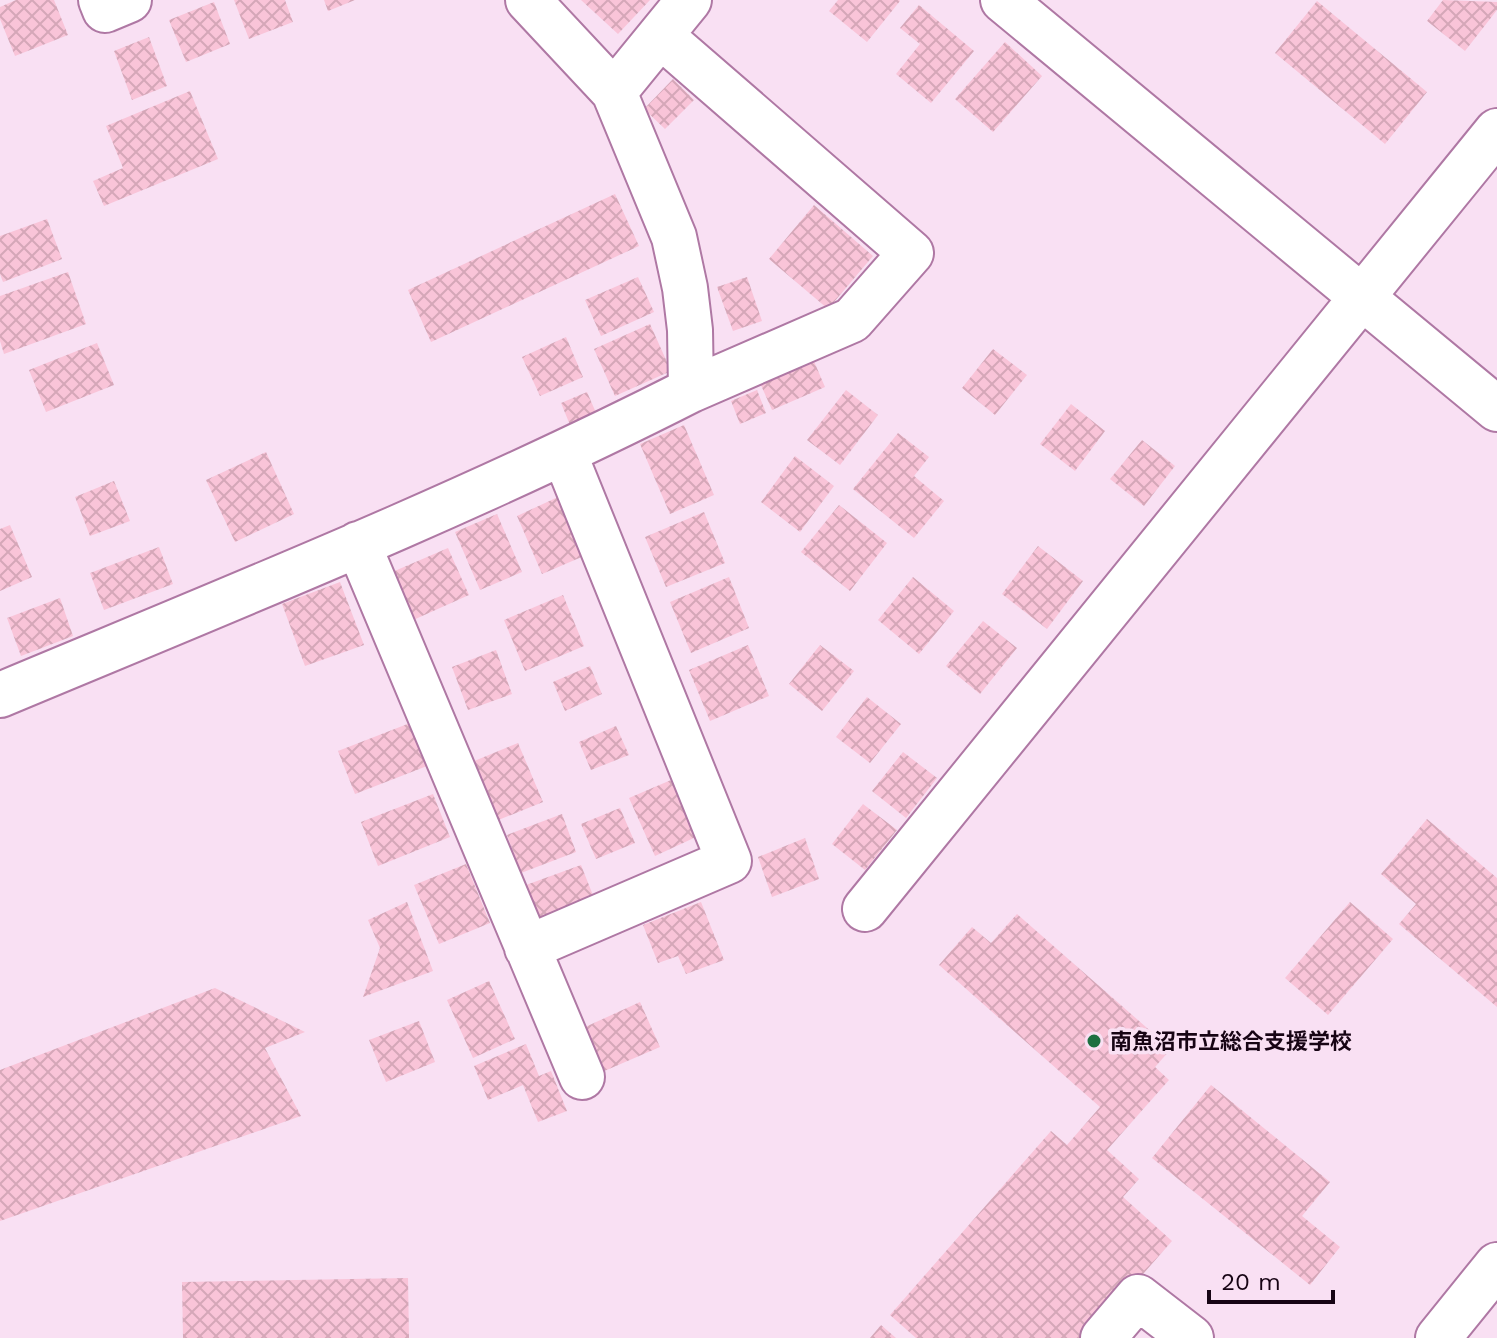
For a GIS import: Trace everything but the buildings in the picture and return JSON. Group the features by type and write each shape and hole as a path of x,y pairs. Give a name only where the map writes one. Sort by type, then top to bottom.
{"street":[{"path":"101,0 105,10 129,0"},
{"path":"528,0 614,92 674,237 688,316 691,390"},
{"path":"614,92 689,0"},
{"path":"1003,0 1497,409"},
{"path":"0,695 358,544 564,453 691,390 852,320 911,253 661,36"},
{"path":"865,909 1497,131"},
{"path":"527,948 729,861 564,453"},
{"path":"358,544 582,1077"},
{"path":"1438,1338 1497,1265"},
{"path":"1103,1338 1138,1297 1191,1338"}],"place":[{"name":"南魚沼市立総合支援学校","path":"1094,1041"}]}
